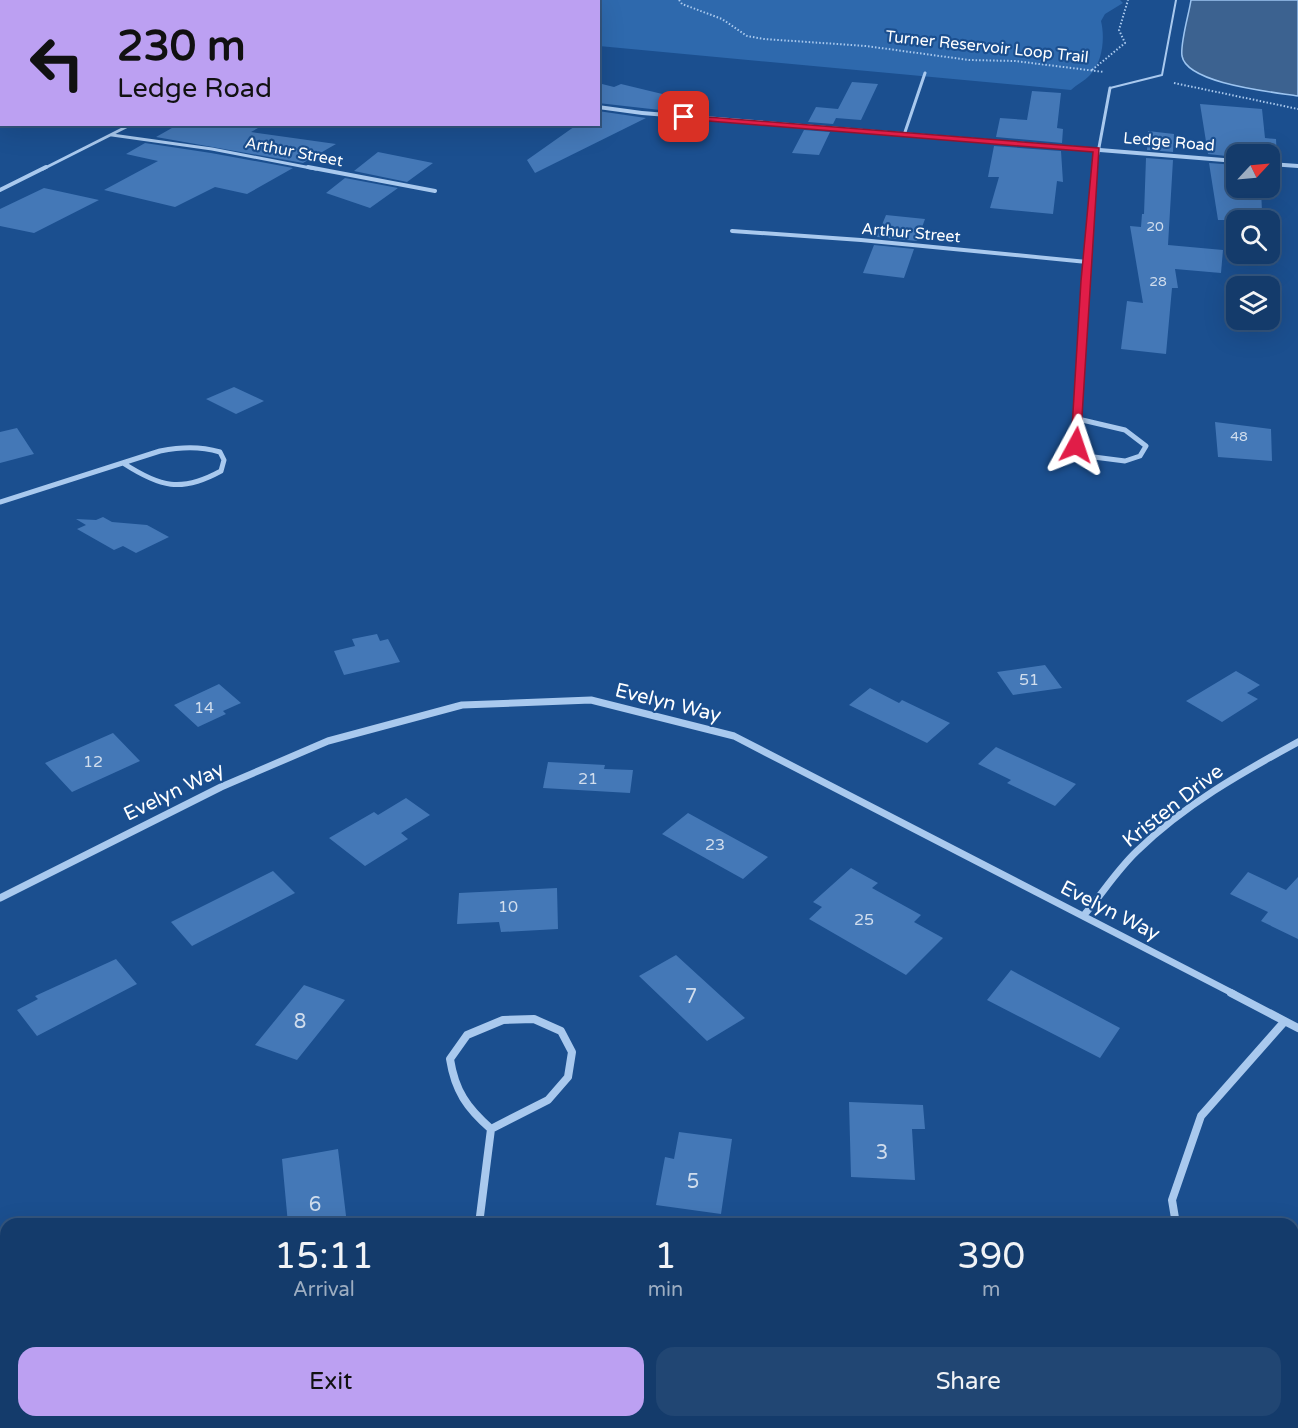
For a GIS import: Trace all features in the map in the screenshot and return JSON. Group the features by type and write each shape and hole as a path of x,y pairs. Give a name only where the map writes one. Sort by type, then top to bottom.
{"street":[{"path":"904,135 925,73"},
{"path":"1078,419 1117,429 1141,439 1146,446 1140,456 1125,461 1086,456 1076,445 1087,262 1097,150 1110,88"},
{"name":"Ledge Road","path":"600,106 642,113 1226,160"},
{"path":"0,190 128,126"},
{"name":"Arthur Street","path":"112,135 212,149 435,191"},
{"path":"1280,165 1298,166"},
{"name":"Arthur Street","path":"732,231 861,240 1087,262"},
{"path":"0,502 123,463 181,446 203,446 220,452 224,460 221,471 207,480 169,487 155,484 123,463"},
{"name":"Evelyn Way","path":"0,898 221,787 328,741 462,705 591,700 734,736 1084,915 1298,1028"},
{"name":"Kristen Drive","path":"1084,915 1137,851 1180,816 1249,768 1298,742"},
{"path":"534,1018 561,1031 572,1052 568,1077 548,1100 491,1129 471,1113 454,1089 450,1059 467,1035 503,1020 534,1018"},
{"path":"1175,1218 1172,1200 1201,1116 1284,1022"},
{"path":"480,1218 491,1129"}],"lane":[{"path":"1110,88 1118,84 1155,79 1162,75 1176,0"}],"path":[{"name":"Turner Reservoir Loop Trail","path":"679,0 682,4 722,19 747,36 764,39 877,47 969,60 1015,60 1109,72"},
{"path":"1091,70 1125,43 1119,30 1128,0"},
{"path":"1155,79 1298,109"}],"shaded area":[{"path":"600,0 1120,0 1123,3 1105,14 1101,21 1103,42 1098,63 1088,77 1071,90 600,46"},
{"path":"1191,0 1298,0 1298,96 1233,85 1199,74 1187,66 1182,50"}],"building":[{"path":"852,82 878,84 861,120 836,118 833,124 808,122 816,107 838,109"},
{"path":"600,84 614,87 621,84 683,99 660,110 600,103"},
{"path":"1032,91 1061,93 1057,128 1063,129 1062,143 996,137 1000,118 1027,120"},
{"path":"1200,104 1262,109 1265,138 1276,139 1276,144 1226,144 1226,156 1208,154"},
{"path":"600,111 646,118 535,173 527,160 575,126 600,126"},
{"path":"175,126 262,126 251,132 336,144 303,163 156,137"},
{"path":"804,130 830,132 819,155 792,153"},
{"path":"1148,131 1174,134 1173,152 1147,150"},
{"path":"145,143 293,168 247,194 215,187 175,207 104,190 158,161 126,154"},
{"path":"994,146 1061,151 1063,182 1057,181 1053,214 990,208 999,177 988,177"},
{"path":"378,152 433,163 407,182 354,171"},
{"path":"1146,158 1173,160 1168,245 1223,250 1221,273 1175,269 1178,288 1172,288 1166,354 1121,349 1127,301 1143,303 1130,226 1141,227 1142,214 1144,214"},
{"path":"1209,163 1226,164 1226,198 1261,198 1262,210 1226,210 1226,220 1218,220"},
{"path":"345,178 398,188 370,208 326,193"},
{"path":"44,188 99,200 34,233 0,226 0,209"},
{"path":"886,215 925,219 917,241 877,237"},
{"path":"874,245 914,249 904,278 863,273"},
{"path":"234,387 264,401 236,414 206,399"},
{"path":"1215,422 1271,429 1272,461 1218,457"},
{"path":"17,428 34,454 0,463 0,432"},
{"path":"103,517 112,522 147,525 169,537 136,553 123,546 114,550 77,529 86,525 76,519 96,520"},
{"path":"377,634 380,641 388,639 400,662 344,675 334,651 355,646 352,639"},
{"path":"1045,665 1062,688 1013,695 997,672"},
{"path":"1236,671 1260,685 1247,693 1258,699 1222,722 1186,701"},
{"path":"219,684 241,703 223,711 226,714 198,727 174,705"},
{"path":"870,688 899,703 902,700 950,723 927,743 849,705"},
{"path":"113,733 140,761 72,792 45,763"},
{"path":"996,747 1076,784 1055,806 1007,783 1011,780 978,764"},
{"path":"548,762 605,765 604,769 633,770 630,793 543,788"},
{"path":"406,798 430,815 401,833 408,839 365,866 329,838 374,812 378,815"},
{"path":"688,813 768,857 743,879 662,834"},
{"path":"851,868 878,883 872,888 921,915 914,922 943,938 906,975 809,919 822,907 813,902"},
{"path":"273,871 295,893 192,946 171,922"},
{"path":"1248,872 1286,890 1298,877 1298,939 1261,921 1268,912 1230,894"},
{"path":"557,888 558,929 501,932 499,922 457,924 459,893"},
{"path":"676,955 745,1018 707,1041 639,976"},
{"path":"116,959 137,984 37,1036 17,1010 38,999 35,996"},
{"path":"1011,970 1120,1028 1100,1058 987,1000"},
{"path":"304,985 345,1000 297,1060 255,1045"},
{"path":"849,1102 923,1105 925,1129 912,1129 915,1180 851,1177"},
{"path":"679,1132 732,1139 721,1214 656,1205 665,1157 674,1159"},
{"path":"338,1149 346,1218 287,1218 282,1159"}],"route":[{"path":"684,117 1097,150 1092,184 1085,281 1076,445"}]}
